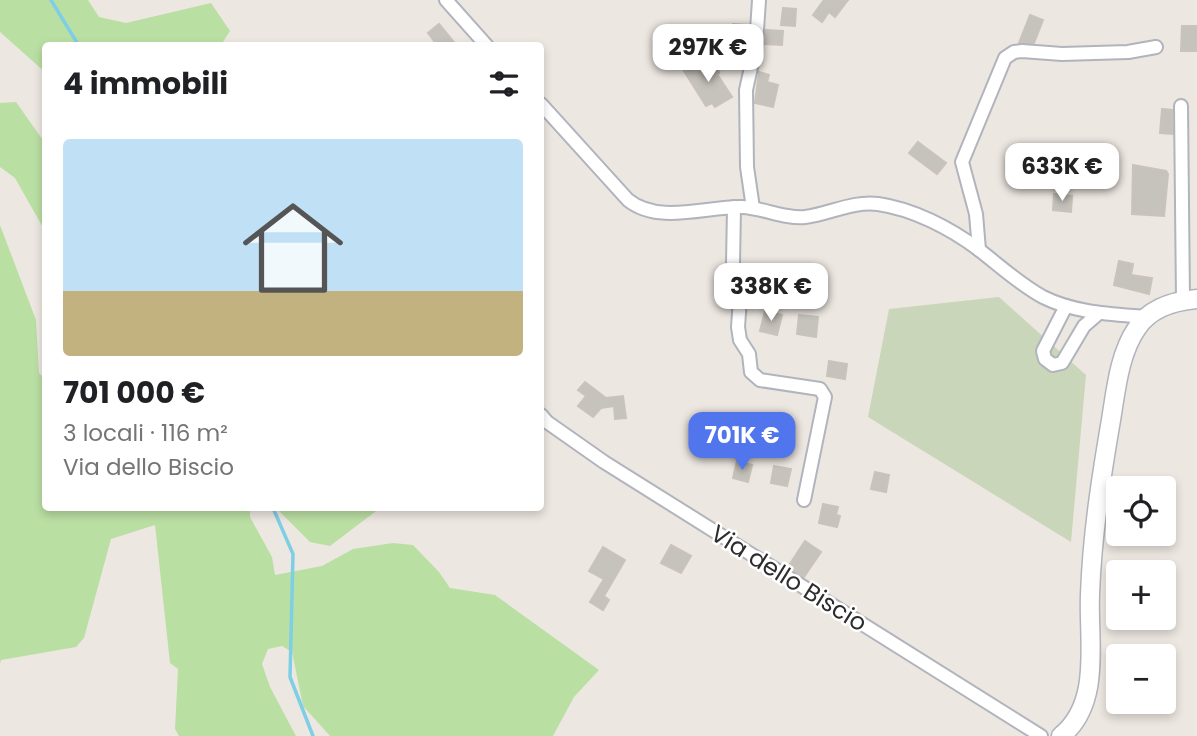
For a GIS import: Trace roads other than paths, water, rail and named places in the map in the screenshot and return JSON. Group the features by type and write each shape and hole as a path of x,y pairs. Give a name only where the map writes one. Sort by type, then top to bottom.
{"street":[{"path":"446,0 483,42"},
{"path":"753,208 747,167 746,90 756,45 759,0"},
{"path":"979,250 976,214 961,162 1007,55 1022,51 1062,54 1128,52 1156,47"},
{"path":"1061,736 1076,721 1086,699 1091,568 1103,466 1123,359 1134,332 1146,317 1163,307 1190,299 1181,106"},
{"path":"544,107 637,206 667,212 753,208 802,217 850,205 879,204 933,222 979,250 1034,291 1066,306 1099,313 1146,317"},
{"path":"734,207 733,271 740,299 738,327 740,340 749,354 751,372 755,378 763,381 820,389 825,397 804,500"},
{"path":"1066,306 1043,351 1045,359 1056,366 1063,362 1084,326 1099,313"},
{"name":"Via dello Biscio","path":"544,418 604,462 1041,736"}],"waterway":[{"path":"51,0 77,42"},
{"path":"274,511 293,554 290,677 313,736"}]}
